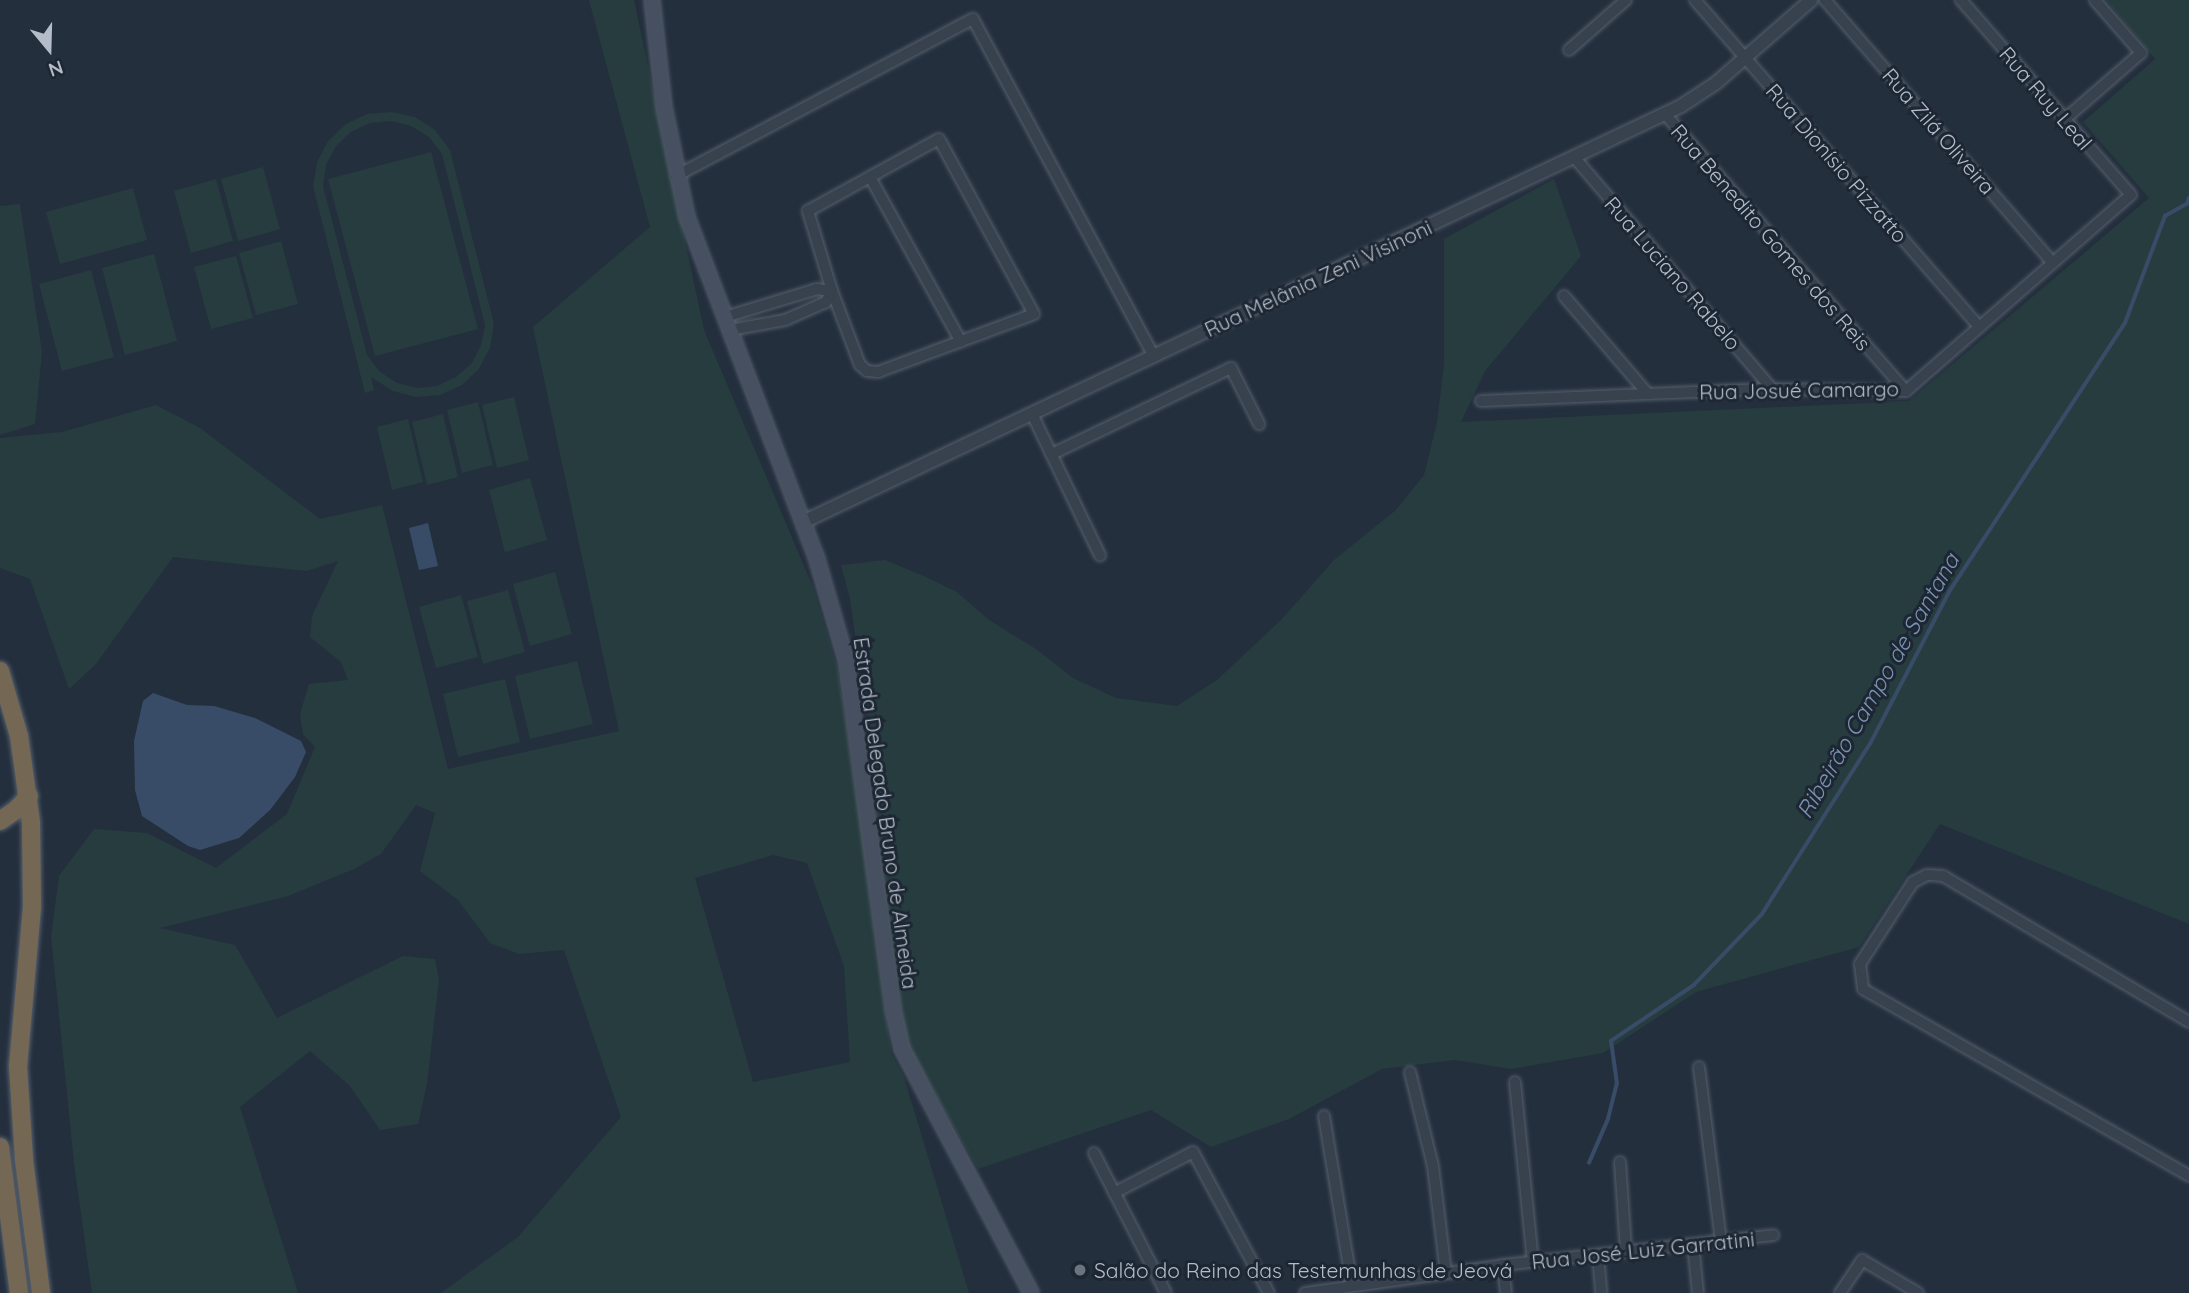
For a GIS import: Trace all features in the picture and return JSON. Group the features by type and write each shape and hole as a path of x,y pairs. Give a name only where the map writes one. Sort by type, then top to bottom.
{"highway":[{"path":"0,671 19,736 29,796 32,907 18,1066 24,1160 41,1293"},
{"path":"0,821 16,810 29,796"},
{"path":"0,1147 19,1293"}],"main road":[{"name":"Estrada Delegado Bruno de Almeida","path":"652,0 664,107 676,176 687,217 828,590 846,660 893,1009 902,1049 1031,1293"}],"street":[{"path":"1569,50 1626,0"},
{"name":"Rua Dionísio Pizzatto","path":"1695,0 1979,327"},
{"name":"Rua Melânia Zeni Visinoni","path":"803,522 1665,114 1700,95 1811,0"},
{"name":"Rua Zilá Oliveira","path":"1825,0 2053,263"},
{"name":"Rua Ruy Leal","path":"1961,0 2131,195"},
{"path":"2065,119 2141,52 2095,0"},
{"path":"676,176 973,19 1154,356"},
{"name":"Rua Benedito Gomes dos Reis","path":"1665,114 1906,391"},
{"path":"939,139 1034,314 878,372 867,371 860,365 832,291 808,211 870,177 939,139"},
{"name":"Rua Luciano Rabelo","path":"1574,157 1772,389"},
{"path":"870,177 961,342"},
{"name":"Rua Josué Camargo","path":"1480,401 1772,389 1906,391 2131,195"},
{"path":"727,323 817,289 832,291"},
{"path":"727,323 785,320 826,302 832,291"},
{"path":"1564,296 1648,394"},
{"path":"1052,454 1231,368 1259,424"},
{"path":"1032,414 1100,555"},
{"path":"2189,1022 1943,876 1927,875 1913,882 1860,964 1863,989 2189,1176"},
{"path":"1699,1067 1721,1241"},
{"path":"1410,1072 1433,1166 1446,1273"},
{"path":"1515,1082 1533,1262"},
{"path":"1324,1116 1352,1286"},
{"path":"1114,1193 1193,1152 1269,1293"},
{"path":"1094,1153 1166,1293"},
{"path":"1620,1162 1626,1251"},
{"name":"Rua José Luiz Garratini","path":"1305,1293 1503,1265 1773,1235"},
{"path":"1693,1244 1698,1293"},
{"path":"1598,1255 1601,1293"},
{"path":"1840,1293 1862,1260 1918,1293"},
{"path":"1503,1265 1506,1293"}],"green space":[{"path":"589,0 634,0 704,330 813,587 837,667 860,816 891,1053 904,1077 969,1293 441,1293 518,1237 621,1117 564,950 519,954 490,943 458,900 420,871 435,813 416,805 381,854 354,869 288,896 160,928 235,945 277,1018 403,956 435,959 439,979 427,1084 418,1124 380,1130 350,1086 310,1051 240,1107 298,1293 92,1293 74,1163 51,936 59,876 94,829 147,833 216,868 287,814 315,747 303,734 300,714 309,684 348,680 341,662 310,637 312,616 338,561 307,571 173,557 96,664 69,689 30,579 0,568 0,438 62,432 156,405 200,428 320,519 382,505 448,769 619,731 533,327 650,227","holes":["773,855 807,863 844,966 850,1062 753,1082 695,878"]},
{"path":"2106,0 2189,0 2189,924 1940,824 1859,947 1696,992 1603,1053 1511,1069 1455,1060 1382,1069 1289,1119 1211,1147 1151,1110 978,1169 906,1043 878,855 873,759 850,599 841,565 885,560 926,577 957,592 989,620 1036,649 1073,678 1116,698 1177,706 1217,680 1281,620 1334,560 1396,510 1424,475 1437,422 1444,364 1444,239 1554,179 1581,256 1485,371 1461,422 1909,401 2149,198 2083,122 2155,59"},
{"path":"391,112 415,117 435,130 450,150 494,324 490,348 479,369 462,385 440,395 416,397 393,391 371,377 374,390 365,393 313,186 317,162 328,141 346,124 367,114","holes":["391,121 411,126 429,137 442,154 485,325 481,345 472,363 456,377 437,386 417,388 397,383 379,371 367,355 323,186 326,165 336,146 351,132 370,123"]},
{"path":"431,152 478,329 375,356 328,179"},
{"path":"263,167 280,229 238,241 221,179"},
{"path":"216,179 233,241 191,253 174,191"},
{"path":"133,188 147,240 60,264 46,212"},
{"path":"20,204 42,352 35,424 0,435 0,206"},
{"path":"281,241 298,304 256,315 239,253"},
{"path":"154,254 177,341 125,355 102,268"},
{"path":"236,256 253,318 211,329 194,267"},
{"path":"91,270 114,357 62,371 39,284"},
{"path":"514,397 529,460 497,468 482,405"},
{"path":"478,402 493,465 462,473 447,410"},
{"path":"443,414 458,477 427,485 412,422"},
{"path":"408,419 423,482 392,490 377,427"},
{"path":"530,478 547,540 505,552 489,490"},
{"path":"555,572 572,634 530,646 513,584"},
{"path":"508,590 525,652 483,664 467,601"},
{"path":"461,595 478,657 436,668 419,607"},
{"path":"577,661 593,724 530,739 515,676"},
{"path":"505,679 520,742 458,757 443,694"}],"water":[{"path":"428,523 438,566 419,570 409,528"},
{"path":"153,693 187,705 214,706 255,718 301,741 306,752 295,777 270,810 239,838 200,850 188,846 142,816 135,790 134,741 143,701"}],"waterway":[{"name":"Ribeirão Campo de Santana","path":"1589,1163 1608,1119 1617,1084 1611,1041 1694,985 1762,914 1870,744 1949,592 2125,323 2165,216 2187,204 2189,198"}],"place":[{"name":"Salão do Reino das Testemunhas de Jeová","path":"1080,1270"}]}
